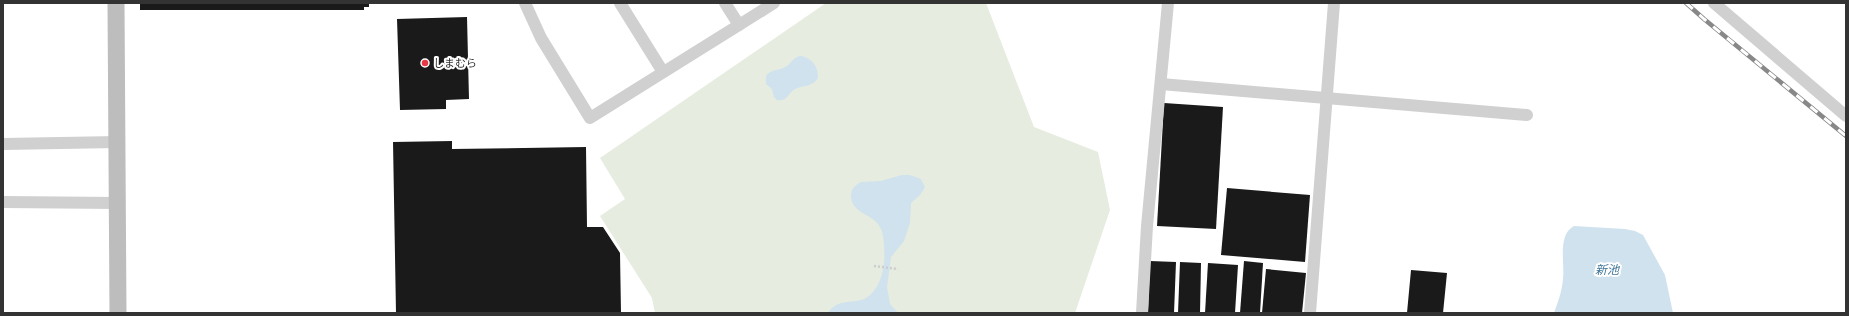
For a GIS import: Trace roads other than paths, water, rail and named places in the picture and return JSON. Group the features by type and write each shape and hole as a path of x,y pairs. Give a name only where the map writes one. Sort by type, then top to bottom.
{"street":[{"path":"116,3 118,313"},
{"path":"525,3 541,38 590,118 774,3"},
{"path":"620,3 663,72"},
{"path":"725,3 739,25"},
{"path":"1142,313 1147,226 1168,3"},
{"path":"1310,313 1334,3"},
{"path":"1714,3 1846,116"},
{"path":"1161,84 1527,115"},
{"path":"3,144 118,142"},
{"path":"3,202 118,203"}],"water":[{"path":"800,56 808,58 814,63 818,78 813,83 795,89 783,100 777,100 774,97 772,89 766,84 766,76 770,72 787,66 794,59"},
{"path":"902,175 910,175 921,179 925,187 920,195 911,203 910,223 904,241 891,257 887,287 890,304 898,313 828,313 839,304 861,300 868,297 878,285 883,270 884,254 881,229 874,220 854,206 851,196 853,189 861,182 881,181"},
{"name":"新池","path":"1574,226 1625,229 1635,231 1643,235 1665,275 1673,313 1554,313 1560,296 1562,283 1565,236"}],"railway":[{"path":"1686,3 1846,136"}],"place":[{"name":"しまむら","path":"425,63"}]}
